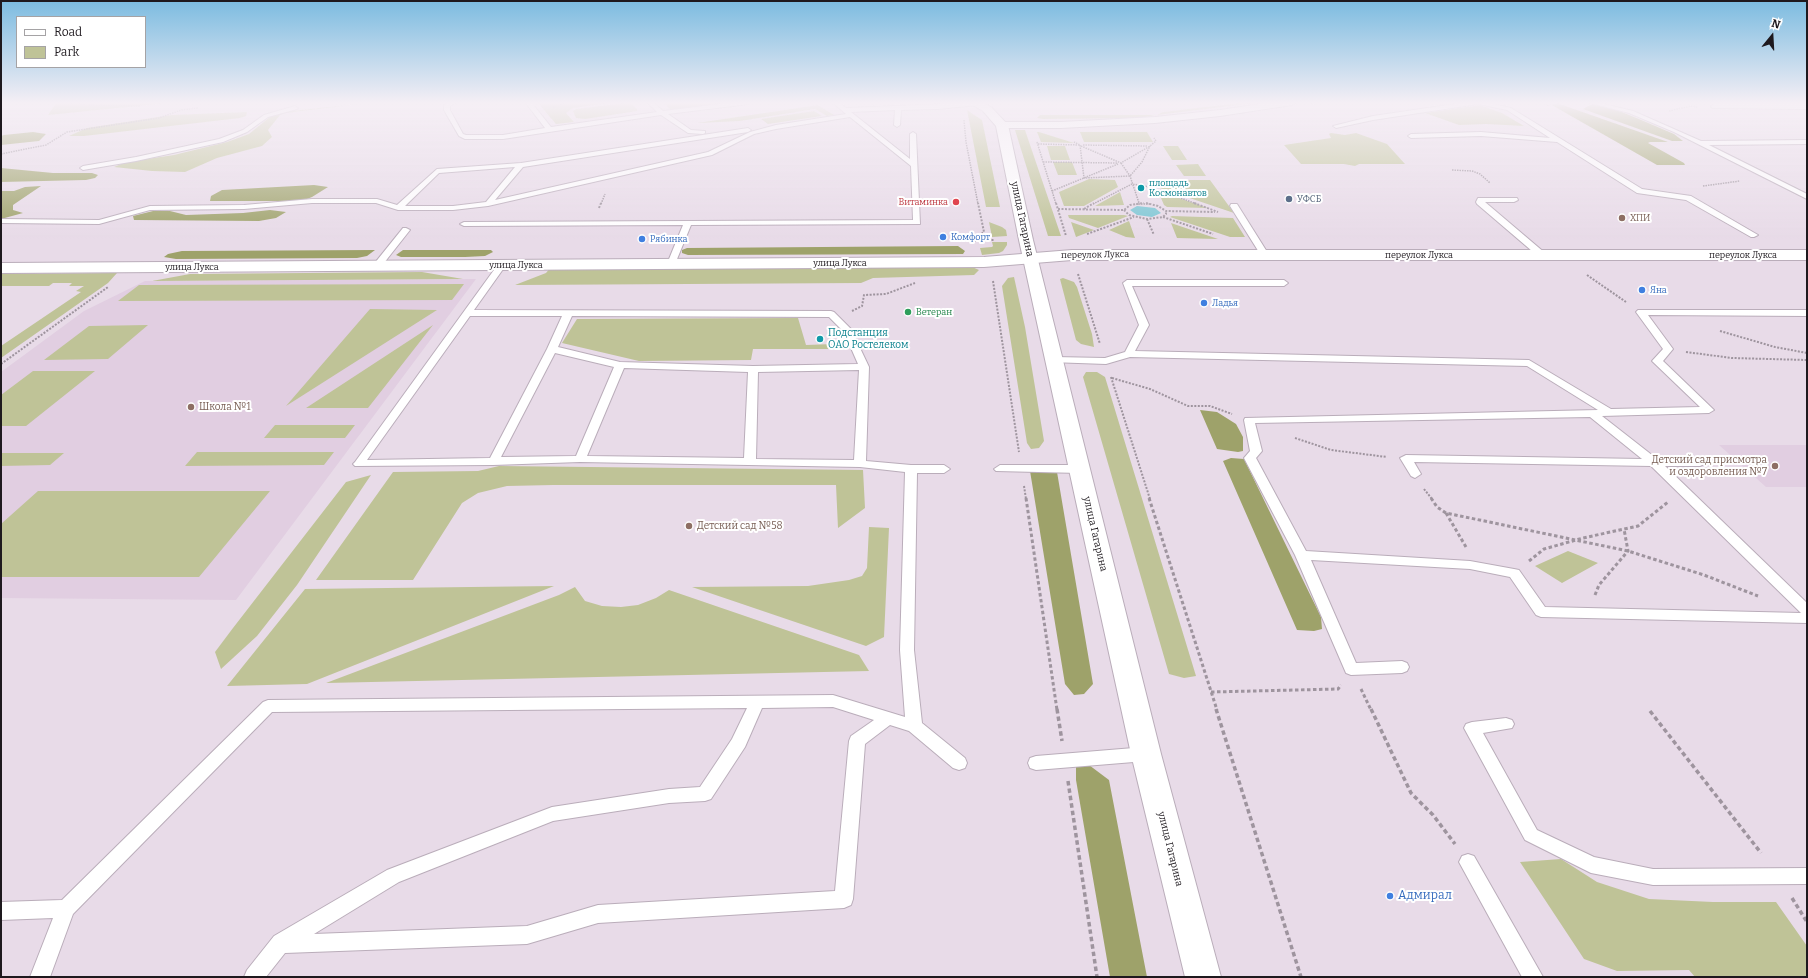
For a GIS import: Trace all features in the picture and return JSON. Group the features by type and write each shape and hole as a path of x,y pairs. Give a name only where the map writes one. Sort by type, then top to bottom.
{"street":[{"name":"улица Гагарина","path":"1007,148 1030,258 1146,754 1203,977"},
{"name":"переулок Лукса","path":"1030,258 1072,255 1807,255"},
{"name":"улица Лукса","path":"1,268 984,262 1030,258"}],"lane":[{"path":"83,168 143,158 191,148"},
{"path":"398,208 437,171 521,165 635,148"},
{"path":"1,221 99,222 150,208 244,207 312,201 377,201 398,208 453,208 488,204 614,176 710,154 723,148"},
{"path":"892,148 914,165"},
{"path":"464,224 917,222 913,148"},
{"path":"1569,148 1640,191 1688,198 1754,235"},
{"path":"1707,148 1807,197"},
{"path":"488,204 521,165"},
{"path":"1514,200 1481,200 1480,204 1542,255"},
{"path":"1234,206 1265,255"},
{"path":"418,218 428,208"},
{"path":"671,264 688,223"},
{"path":"376,266 406,230"},
{"path":"502,265 358,464 580,459 860,464 912,469 944,469"},
{"path":"1129,354 1144,325 1127,283 1284,283"},
{"path":"1641,312 1807,313"},
{"path":"1402,667 1351,669 1302,556 1250,458 1256,451 1250,420 1593,414 1609,412 1709,410 1657,362 1668,350 1641,312"},
{"path":"467,314 832,314 848,331 864,367 860,464"},
{"path":"493,462 552,349 568,314"},
{"path":"552,349 620,365 754,369 864,367"},
{"path":"1054,360 1106,361 1129,354 1529,363 1609,412"},
{"path":"580,459 620,365"},
{"path":"750,463 754,369"},
{"path":"1593,414 1656,464 1807,611"},
{"path":"1406,458 1656,464 1700,463"},
{"path":"1406,458 1415,474"},
{"path":"912,469 907,650 914,726"},
{"path":"1000,469 1080,469"},
{"path":"1302,556 1478,566 1514,573 1541,612 1807,618"},
{"path":"40,977 66,909 268,706 833,701 914,726 959,763"},
{"path":"254,977 280,944 393,876 552,814 669,796 705,794 739,742 757,702"},
{"path":"280,944 527,935 598,914 844,899 857,741 888,718"},
{"path":"1506,724 1472,728 1531,835 1591,865 1653,877 1807,876"},
{"path":"1036,763 1146,754"},
{"path":"1468,862 1533,977"},
{"path":"1,911 66,909"}],"path":[{"path":"1,154 33,148"},
{"path":"967,148 984,232 972,240 999,240"},
{"path":"1039,148 1068,240"},
{"path":"1080,148 1084,178"},
{"path":"1086,148 1121,163 1130,176 1139,203"},
{"path":"1052,192 1121,163 1147,148"},
{"path":"1084,178 1130,176 1142,162 1149,148"},
{"path":"1043,162 1121,163"},
{"path":"1452,170 1472,171 1480,174 1490,183 1490,185 1478,185 1473,190 1474,195 1481,200"},
{"path":"592,223 614,176"},
{"path":"1688,198 1702,186 1746,181"},
{"path":"1058,209 1084,210 1124,210 1128,206 1139,203 1154,205 1166,211 1218,212 1150,187 1132,184 1116,191 1084,210"},
{"path":"1124,210 1126,214 1134,217 1147,219 1163,217 1214,234"},
{"path":"1163,217 1166,214 1166,211"},
{"path":"1082,236 1134,217"},
{"path":"1147,219 1156,241"},
{"path":"1,364 136,267"},
{"path":"1583,273 1641,312"},
{"path":"992,274 1097,977"},
{"path":"1078,274 1301,977"},
{"path":"851,311 862,306 864,296 886,294 917,282"},
{"path":"1682,312 1723,332 1775,347 1807,353"},
{"path":"1668,350 1732,358 1807,360"},
{"path":"1111,378 1150,389 1188,406 1210,406 1331,450 1361,455 1406,458"},
{"path":"1415,474 1437,507 1446,513 1628,551 1704,575 1763,598"},
{"path":"1514,573 1544,549 1638,526 1683,490"},
{"path":"1446,513 1478,566"},
{"path":"1624,529 1628,551"},
{"path":"1589,613 1599,585 1628,551"},
{"path":"1211,692 1338,689 1351,669"},
{"path":"1351,669 1411,793 1432,815 1468,862"},
{"path":"1650,711 1779,876"}],"shaded area":[{"name":"Школа №1","path":"476,279 236,600 1,598 1,372 84,311 145,281"},
{"name":"Детский сад присмотра и оздоровления №7","path":"1719,445 1807,445 1807,487 1766,487"}],"green space":[{"path":"204,148 256,148 217,158 185,172 152,171 114,167 126,162 174,155"},
{"path":"974,148 988,148 1000,207 986,207"},
{"path":"1020,148 1031,148 1061,236 1048,236"},
{"path":"1047,148 1066,148 1070,160 1051,160"},
{"path":"1164,148 1179,148 1187,160 1172,160"},
{"path":"1286,148 1390,148 1405,164 1359,164 1355,166 1344,164 1301,164"},
{"path":"1627,148 1656,148 1685,165 1657,165"},
{"path":"1053,162 1072,162 1077,175 1058,175"},
{"path":"1198,164 1206,176 1184,176 1176,165"},
{"path":"1,168 53,173 92,173 98,175 95,178 86,180 1,182"},
{"path":"1089,179 1115,180 1118,187 1084,206 1064,206 1059,192"},
{"path":"1154,180 1210,180 1234,213 1157,187"},
{"path":"314,185 328,187 312,197 302,201 210,201 211,196 222,190"},
{"path":"41,186 13,205 13,210 23,213 1,219 1,191 14,191 25,187"},
{"path":"1158,191 1208,208 1167,207 1164,205"},
{"path":"1120,192 1124,205 1095,206"},
{"path":"270,210 286,212 276,218 259,221 134,220 133,216 153,211 170,211 186,215 243,213"},
{"path":"1068,215 1128,216 1098,228 1069,218"},
{"path":"1170,217 1233,218 1245,237 1230,237"},
{"path":"1129,221 1135,238 1126,237 1109,230"},
{"path":"989,222 1006,230 1007,236 992,237"},
{"path":"1071,222 1094,230 1076,237"},
{"path":"1171,223 1218,239 1177,238"},
{"path":"992,242 1007,242 1007,245 1003,251 999,253 982,255 980,248 992,247"},
{"path":"958,246 965,251 963,254 688,255 682,253 682,250 687,248"},
{"path":"375,250 367,256 357,258 176,259 164,257 168,254 182,251"},
{"path":"403,250 491,250 493,252 485,256 465,257 401,257 396,255"},
{"path":"970,266 979,270 974,275 873,278 861,283 515,285 546,273 551,267"},
{"path":"422,272 463,279 152,281 190,274"},
{"path":"117,273 108,283 1,358 1,346 81,292 76,291 84,286 69,286 72,283 53,283 49,286 1,286 1,274"},
{"path":"1014,277 1025,327 1044,441 1039,448 1031,449 1027,443 1002,286 1008,278"},
{"path":"1063,278 1074,282 1077,287 1092,334 1094,347 1081,344 1076,340 1060,279"},
{"path":"464,284 452,300 118,301 139,285"},
{"path":"370,309 437,310 286,406"},
{"path":"798,318 806,345 834,344 836,349 753,349 751,360 639,361 562,343 577,319"},
{"path":"148,325 108,359 44,360 89,326"},
{"path":"433,325 368,408 306,408"},
{"path":"33,371 95,371 26,426 1,426 1,395"},
{"path":"1086,372 1097,372 1105,377 1196,676 1184,678 1169,674 1083,377"},
{"path":"1200,410 1217,412 1236,424 1243,437 1243,451 1238,452 1217,449"},
{"path":"275,425 355,425 345,438 264,438"},
{"path":"197,452 334,452 324,465 185,466"},
{"path":"1,453 64,453 50,465 1,466"},
{"path":"1231,458 1244,459 1321,617 1322,629 1314,631 1297,630 1223,461"},
{"path":"499,466 863,470 865,508 838,528 836,485 507,486 478,493 462,503 413,580 316,580 393,472 478,471"},
{"path":"1030,471 1057,472 1093,684 1084,694 1074,695 1065,684"},
{"path":"371,475 297,585 257,636 221,669 215,652 233,628 346,482"},
{"path":"38,491 270,491 199,577 1,577 1,524"},
{"path":"869,527 889,528 884,637 866,646 692,587 808,586 849,580 862,576 867,568"},
{"path":"1568,551 1598,563 1562,583 1535,566"},
{"path":"554,586 307,684 227,686 305,589"},
{"path":"575,587 585,601 602,606 621,607 638,605 656,598 669,590 859,655 869,671 326,683 559,595"},
{"path":"1089,765 1109,780 1147,977 1110,977 1076,780 1076,766"},
{"path":"1561,859 1597,882 1649,899 1713,902 1776,902 1807,946 1807,977 1695,977 1689,970 1617,971 1584,959 1520,862"}],"water":[{"path":"1137,206 1155,208 1161,213 1152,217 1137,215 1130,210"}],"place":[{"name":"площадь Космонавтов","path":"1141,188"},
{"name":"УФСБ","path":"1289,199"},
{"name":"Витаминка","path":"956,202"},
{"name":"ХПИ","path":"1622,218"},
{"name":"Комфорт","path":"943,237"},
{"name":"Рябинка","path":"642,239"},
{"name":"Яна","path":"1642,290"},
{"name":"Ладья","path":"1204,303"},
{"name":"Ветеран","path":"908,312"},
{"name":"Подстанция ОАО Ростелеком","path":"820,339"},
{"name":"Школа №1","path":"191,407"},
{"name":"Детский сад присмотра и оздоровления №7","path":"1775,466"},
{"name":"Детский сад №58","path":"689,526"},
{"name":"Адмирал","path":"1390,896"}]}
